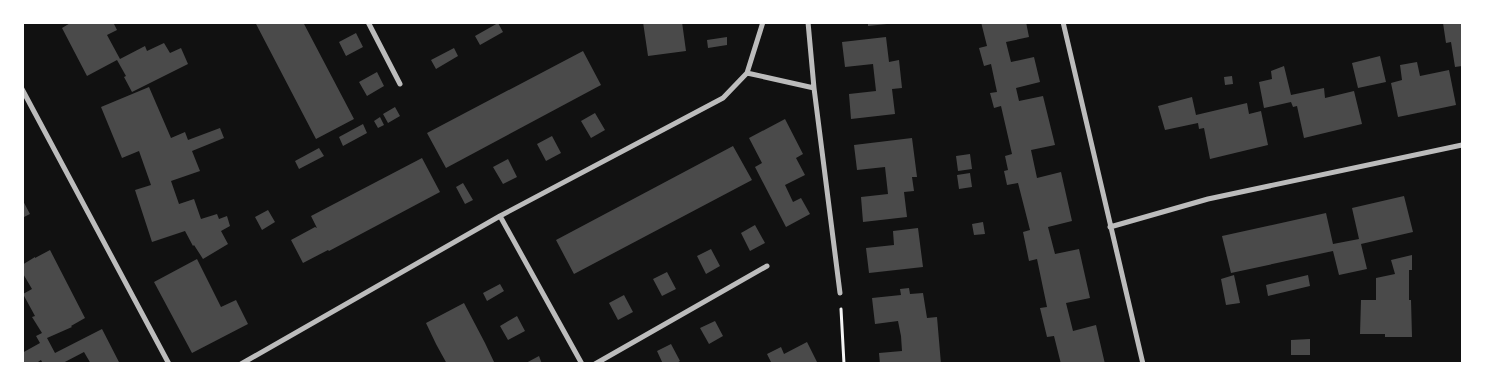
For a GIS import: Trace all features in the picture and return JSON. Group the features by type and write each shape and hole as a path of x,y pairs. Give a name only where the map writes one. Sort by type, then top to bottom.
{"street":[{"path":"368,22 400,84"},
{"path":"240,364 500,216 723,98 747,73 763,22"},
{"path":"808,22 814,88 840,293"},
{"path":"1063,22 1143,364"},
{"path":"747,73 814,88"},
{"path":"22,89 169,364"},
{"path":"1110,227 1208,199 1462,144"},
{"path":"500,216 582,364"},
{"path":"595,364 767,266"}],"path":[{"path":"840,293 844,364"}],"building":[{"path":"72,22 113,22 117,30 107,35 120,59 145,46 147,51 164,43 170,53 181,48 188,64 132,92 117,60 87,76 62,28"},
{"path":"255,22 303,22 354,119 316,139"},
{"path":"643,22 682,22 686,51 648,56"},
{"path":"868,22 887,22 887,24 868,26"},
{"path":"981,22 1026,22 1029,37 1006,42 1011,62 1034,57 1040,82 1016,88 1019,101 1043,96 1055,145 1031,150 1037,178 1061,172 1072,221 1048,227 1055,254 1079,249 1090,298 1066,303 1073,331 1096,325 1105,364 1061,364 1054,336 1047,337 1040,308 1047,307 1037,259 1029,261 1023,232 1030,230 1018,183 1007,185 1004,171 1008,170 1005,156 1012,154 1001,106 994,108 990,93 997,92 991,64 984,66 979,48 987,46"},
{"path":"1462,22 1462,66 1455,67 1451,42 1446,43 1443,23"},
{"path":"498,23 503,32 480,45 475,36"},
{"path":"356,33 363,47 346,56 339,42"},
{"path":"727,37 727,45 708,48 707,40"},
{"path":"886,37 889,62 899,60 902,88 892,89 895,114 851,119 849,94 876,91 873,64 845,67 842,42"},
{"path":"454,48 458,56 436,69 431,60"},
{"path":"583,51 601,85 446,168 427,133"},
{"path":"1380,56 1386,82 1358,88 1352,63"},
{"path":"1417,62 1420,76 1449,70 1456,105 1398,117 1391,83 1402,80 1400,65"},
{"path":"1284,66 1291,95 1324,88 1325,98 1354,91 1362,124 1304,138 1297,106 1293,107 1291,102 1264,108 1259,82 1272,79 1271,71"},
{"path":"377,72 384,86 367,96 359,82"},
{"path":"1232,76 1233,84 1225,85 1224,77"},
{"path":"149,87 171,138 185,132 188,140 220,128 224,138 192,151 200,171 171,181 179,204 194,199 201,219 217,214 219,219 227,216 230,226 221,231 228,244 203,259 185,231 152,242 135,190 151,185 139,151 122,158 101,107"},
{"path":"1192,97 1196,115 1247,103 1249,114 1261,111 1268,145 1210,159 1204,128 1199,129 1198,123 1165,130 1158,106"},
{"path":"395,107 400,116 388,123 383,114"},
{"path":"595,113 605,130 591,138 581,121"},
{"path":"380,117 384,125 378,128 374,121"},
{"path":"785,119 803,154 796,158 805,175 785,185 793,202 801,198 810,214 786,227 755,167 762,163 749,138"},
{"path":"363,124 367,133 343,146 339,137"},
{"path":"552,136 561,153 546,161 537,144"},
{"path":"912,138 917,177 912,177 914,191 904,192 907,217 863,222 861,197 888,194 885,167 857,170 854,145"},
{"path":"733,146 752,180 574,274 556,240"},
{"path":"319,148 324,156 299,169 295,161"},
{"path":"970,154 972,169 958,171 956,156"},
{"path":"422,158 440,192 303,263 291,240 315,227 317,228 311,216"},
{"path":"508,159 517,177 503,184 493,167"},
{"path":"970,173 972,187 959,189 957,175"},
{"path":"463,183 473,200 465,204 456,187"},
{"path":"1404,196 1413,232 1361,244 1367,269 1339,275 1333,251 1231,273 1222,236 1326,213 1333,244 1359,239 1352,208"},
{"path":"22,199 30,214 22,218"},
{"path":"268,210 275,222 262,230 255,217"},
{"path":"983,222 985,234 974,235 972,224"},
{"path":"755,225 765,243 750,251 741,233"},
{"path":"918,228 923,267 869,273 866,248 894,245 893,231"},
{"path":"711,249 720,266 706,274 697,256"},
{"path":"50,250 85,318 72,327 47,338 55,353 102,329 120,364 91,364 84,352 61,364 43,364 41,360 35,364 22,364 22,353 40,343 36,336 42,333 32,317 35,316 23,294 32,289 22,272 22,265"},
{"path":"1412,255 1412,270 1409,270 1409,300 1411,300 1412,337 1385,337 1385,334 1360,334 1361,300 1376,300 1376,278 1395,274 1391,260"},
{"path":"197,259 221,307 236,300 248,324 192,353 154,282"},
{"path":"667,272 676,289 662,296 653,279"},
{"path":"1234,275 1240,303 1226,305 1221,279"},
{"path":"1308,275 1310,286 1268,296 1266,285"},
{"path":"500,284 504,291 487,301 483,293"},
{"path":"909,288 910,294 923,293 927,318 937,317 941,364 880,364 879,353 902,351 901,336 898,321 875,324 872,298 901,295 900,289"},
{"path":"624,295 633,312 618,320 609,303"},
{"path":"464,303 495,364 447,364 436,344 426,323"},
{"path":"517,316 525,331 508,340 500,326"},
{"path":"715,321 723,336 709,344 700,328"},
{"path":"1310,339 1310,355 1291,355 1291,340"},
{"path":"807,342 818,364 772,364 767,354 781,347 784,354"},
{"path":"671,344 680,361 675,364 663,364 657,351"},
{"path":"539,356 542,364 524,364"}]}
